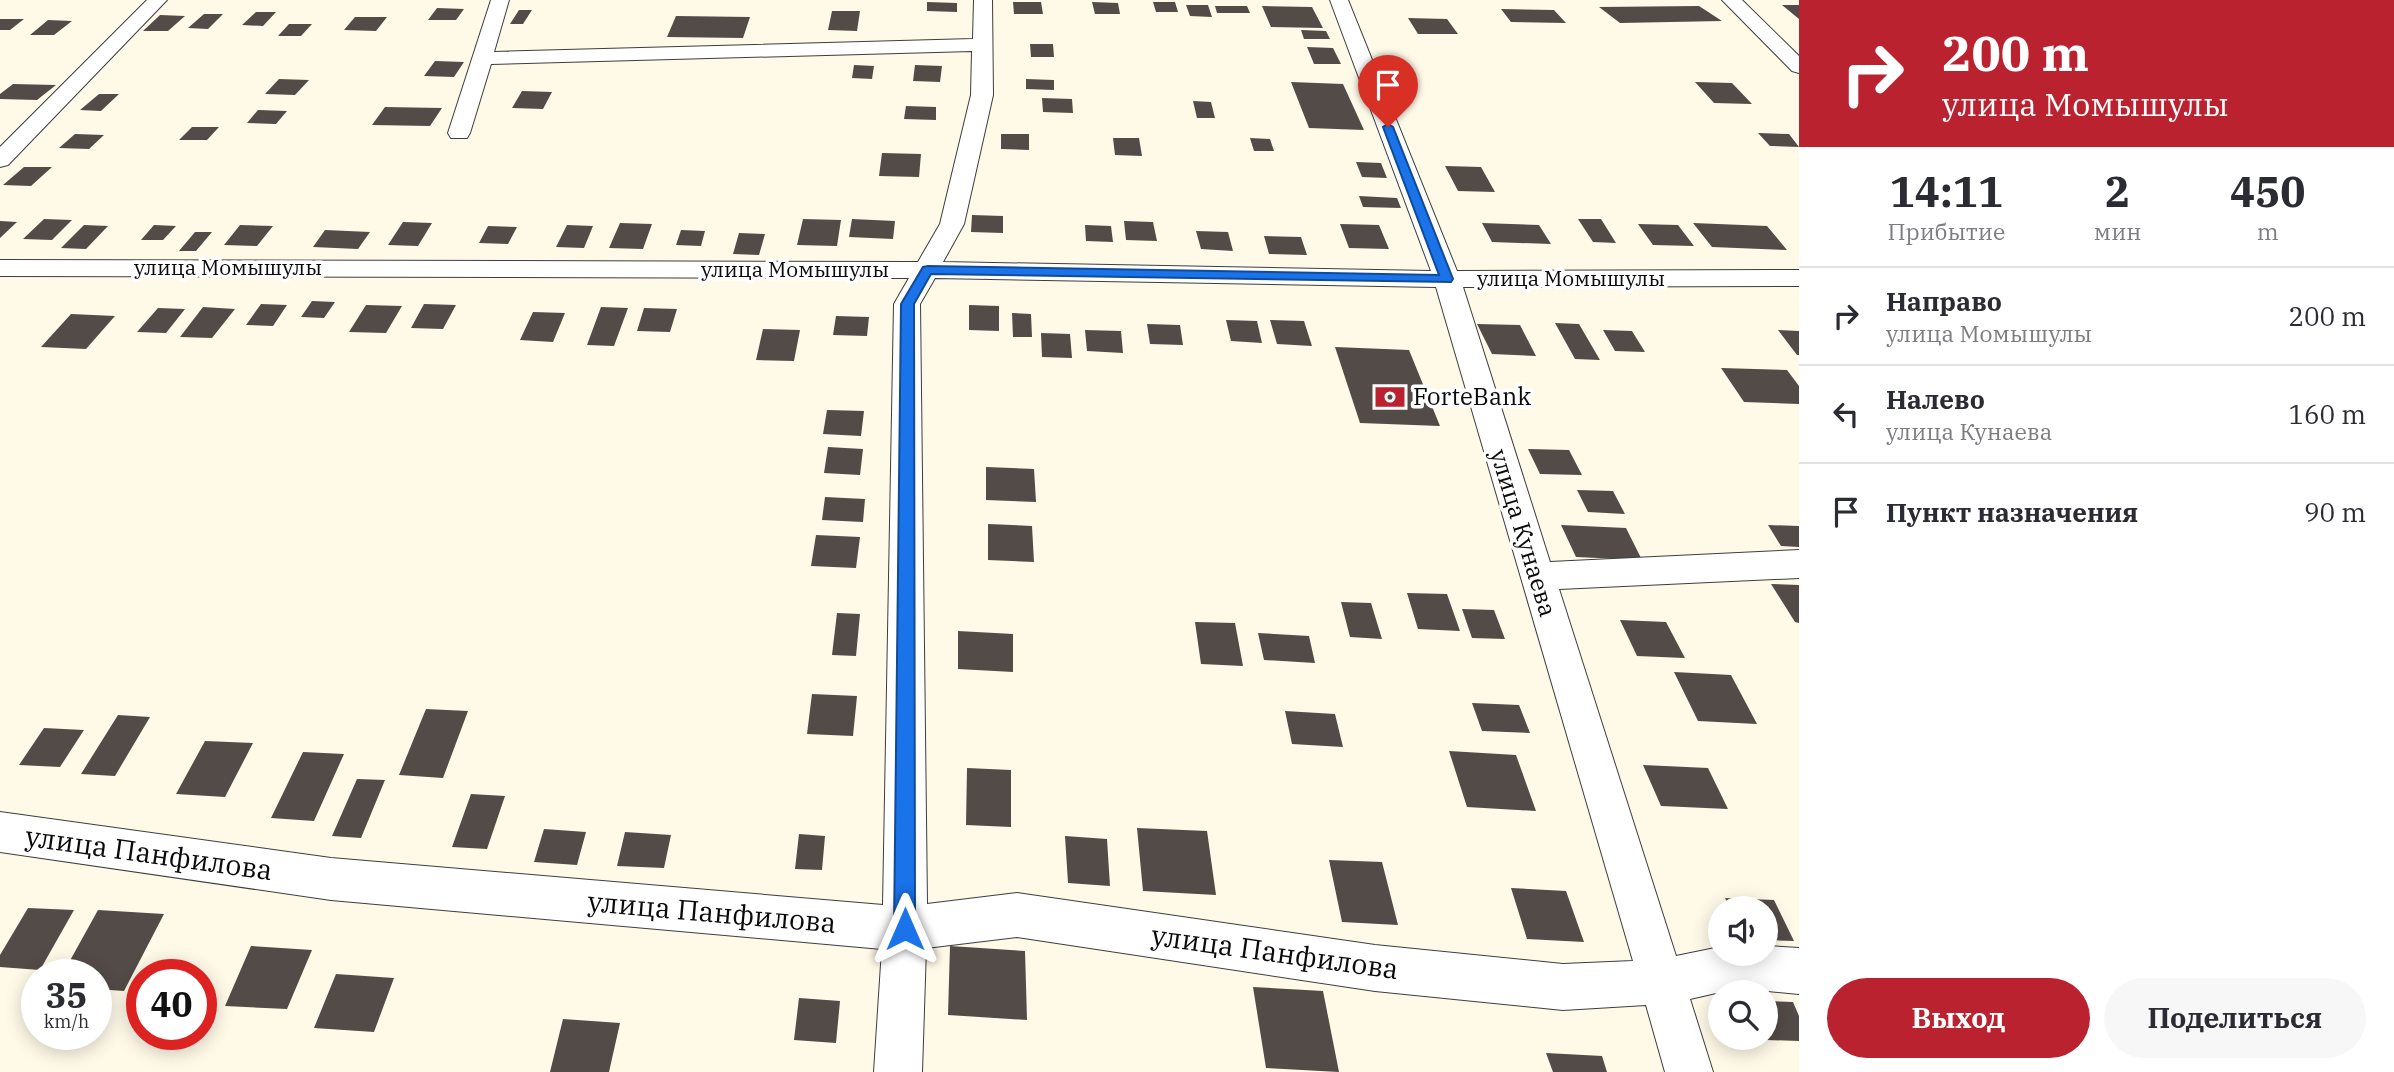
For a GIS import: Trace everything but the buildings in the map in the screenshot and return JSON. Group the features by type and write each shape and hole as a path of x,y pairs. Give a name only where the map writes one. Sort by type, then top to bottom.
{"street":[{"path":"0,160 158,0"},
{"path":"459,133 499,0"},
{"path":"898,1072 905,929 907,304 952,224 982,95 983,0"},
{"name":"улица Кунаева","path":"1339,0 1447,279 1689,1072"},
{"path":"1731,0 1799,67"},
{"path":"482,58 982,45"},
{"name":"улица Момышулы","path":"0,268 928,270 1447,279 1799,278"},
{"path":"1536,576 1799,564"},
{"name":"улица Панфилова","path":"0,832 331,879 905,929 1017,915 1388,969 1563,987 1661,982 1738,966 1799,971"}],"place":[{"name":"ForteBank","path":"1390,397"}],"route":[{"path":"905,929 907,304 928,270 1447,279 1388,127"}]}
